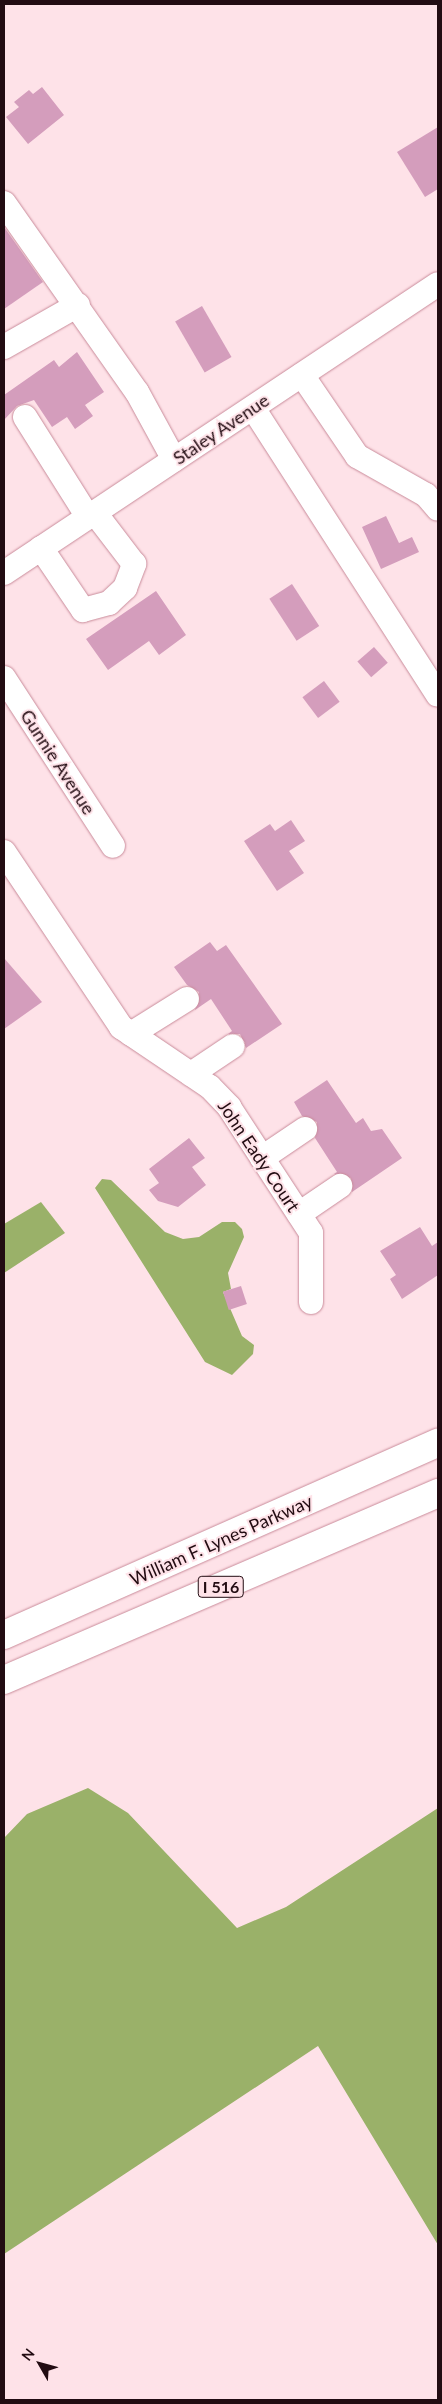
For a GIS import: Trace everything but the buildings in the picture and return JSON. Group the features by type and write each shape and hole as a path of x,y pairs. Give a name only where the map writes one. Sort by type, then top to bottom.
{"highway":[{"name":"William F. Lynes Parkway","path":"4,1635 438,1444"},
{"name":"I 516","path":"4,1680 438,1493"}],"street":[{"path":"4,203 78,305 137,392 174,460"},
{"name":"Staley Avenue","path":"4,573 438,284"},
{"path":"4,347 78,305"},
{"path":"302,375 357,456 426,495 438,509"},
{"path":"252,408 438,696"},
{"path":"25,417 92,515 134,564 124,588 109,603 83,610 41,548"},
{"name":"Gunnie Avenue","path":"4,678 113,846"},
{"name":"John Eady Court","path":"4,852 121,1027 191,1074 229,1107 311,1233 311,1302"},
{"path":"131,1034 187,1000"},
{"path":"191,1074 233,1046"},
{"path":"262,1158 305,1129"},
{"path":"299,1214 340,1186"}],"shaded area":[{"path":"102,1179 111,1180 165,1232 183,1239 199,1237 222,1222 235,1222 242,1229 244,1237 228,1273 231,1289 223,1292 242,1336 254,1345 253,1354 232,1375 205,1362 95,1188"},
{"path":"41,1202 65,1233 4,1273 4,1224"},
{"path":"88,1788 128,1813 237,1928 286,1907 438,1808 438,2245 318,2046 4,2254 4,1838 27,1814"}]}
